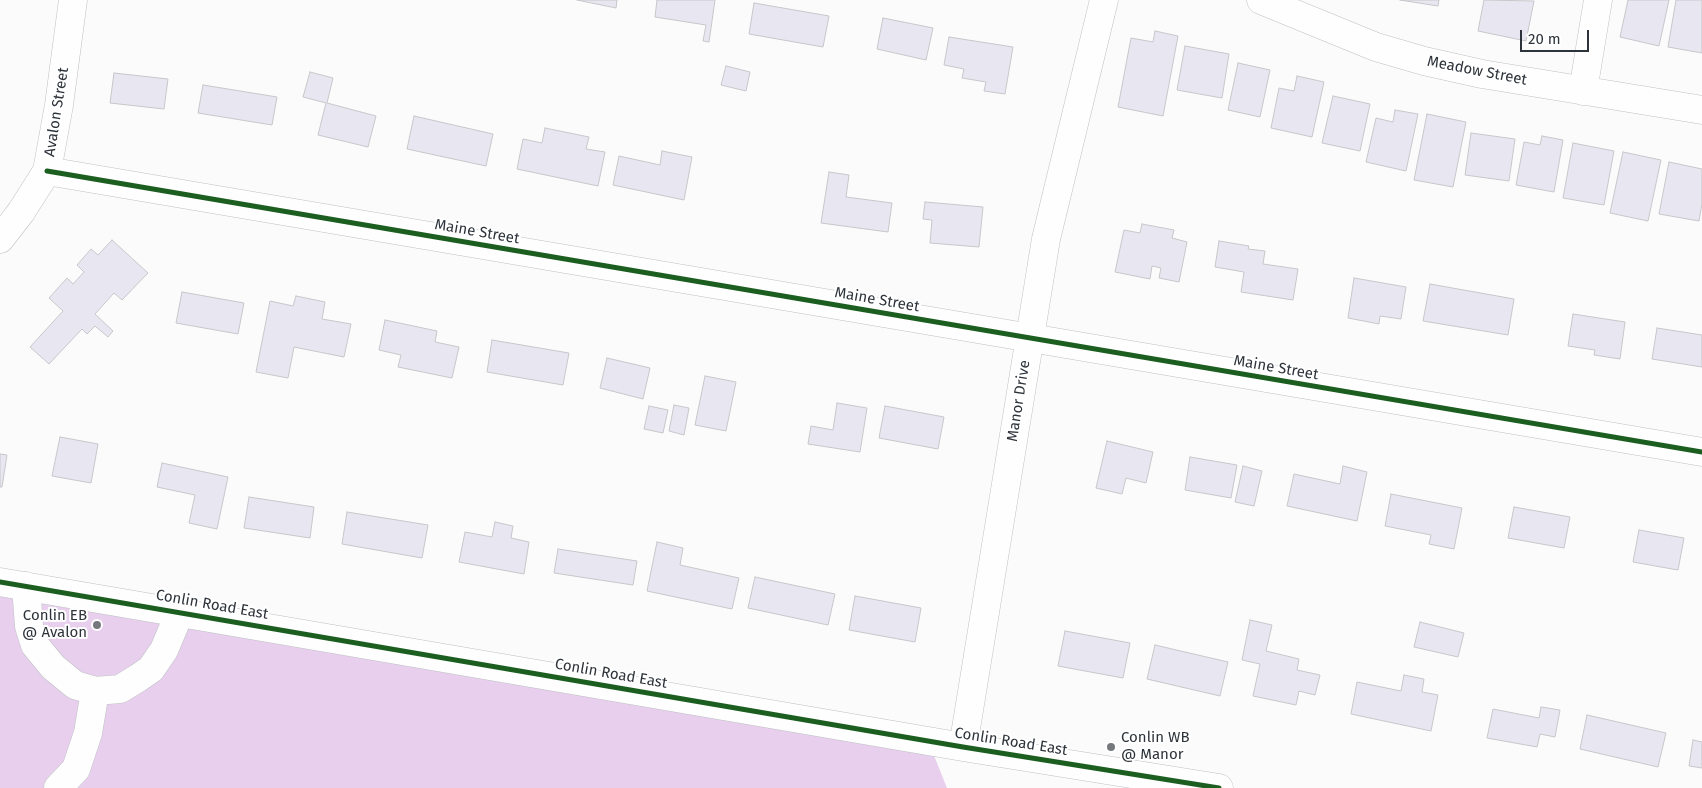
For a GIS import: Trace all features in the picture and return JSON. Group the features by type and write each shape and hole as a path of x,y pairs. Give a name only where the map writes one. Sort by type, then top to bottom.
{"street":[{"name":"Avalon Street","path":"0,239 21,212 47,172 59,105 73,0"},
{"name":"Manor Drive","path":"963,747 1046,239 1104,0"},
{"name":"Meadow Street","path":"1261,0 1376,47 1424,61 1482,74 1702,110"},
{"path":"1583,91 1598,0"},
{"name":"Maine Street","path":"47,172 1702,452"},
{"path":"13,584 35,645 53,666 75,685 95,691 120,688 151,669 164,650 180,612"},
{"name":"Conlin Road East","path":"13,584 963,747 1219,788"},
{"path":"58,788 76,769 88,733 95,691"}],"shaded area":[{"path":"0,582 929,743 947,788 0,788"}],"building":[{"path":"577,0 617,0 616,8"},
{"path":"657,0 715,0 709,42 703,41 706,25 655,17"},
{"path":"1400,0 1439,0 1438,6"},
{"path":"1484,0 1534,1 1526,41 1478,31"},
{"path":"1628,0 1669,0 1659,46 1620,37"},
{"path":"1676,0 1702,0 1702,53 1668,47"},
{"path":"754,3 829,16 823,47 749,34"},
{"path":"883,18 933,28 926,60 877,49"},
{"path":"1155,31 1178,36 1163,116 1118,107 1131,38 1153,42"},
{"path":"949,37 1013,47 1005,94 984,91 986,82 962,78 964,69 944,65"},
{"path":"1185,46 1229,54 1222,98 1177,90"},
{"path":"1238,63 1270,70 1260,117 1228,110"},
{"path":"726,66 750,72 746,91 721,85"},
{"path":"310,72 333,78 327,103 376,116 368,147 318,135 326,103 303,97"},
{"path":"114,73 168,79 164,109 110,103"},
{"path":"1297,76 1324,82 1312,137 1271,128 1279,88 1294,91"},
{"path":"203,85 277,97 272,125 198,113"},
{"path":"1333,96 1370,104 1360,151 1322,143"},
{"path":"1395,110 1418,114 1406,171 1366,162 1376,118 1393,122"},
{"path":"1427,114 1466,122 1453,187 1414,180"},
{"path":"414,116 493,134 486,166 407,149"},
{"path":"545,128 589,137 586,149 605,152 598,186 517,169 523,139 542,143"},
{"path":"1471,133 1515,139 1509,181 1465,175"},
{"path":"1542,136 1563,140 1554,192 1516,185 1524,142 1540,145"},
{"path":"1573,143 1614,151 1604,205 1563,198"},
{"path":"662,151 692,157 684,200 613,185 619,156 660,165"},
{"path":"1623,152 1661,160 1648,221 1610,213"},
{"path":"1669,162 1702,169 1702,204 1699,221 1659,214"},
{"path":"829,172 849,175 846,197 892,203 888,232 821,223"},
{"path":"925,202 983,207 979,247 930,243 932,220 923,219"},
{"path":"1142,224 1174,230 1172,238 1187,242 1179,282 1159,278 1161,268 1152,266 1150,279 1115,272 1124,230 1140,233"},
{"path":"112,240 148,273 122,300 114,293 95,314 113,331 108,337 95,326 87,334 82,329 49,364 30,347 63,311 49,298 67,278 73,284 84,272 77,265 91,249 98,255"},
{"path":"1219,241 1249,246 1248,249 1265,251 1263,264 1298,269 1293,300 1241,292 1244,272 1215,267"},
{"path":"1354,278 1406,287 1401,319 1380,316 1379,324 1348,318"},
{"path":"1430,284 1514,299 1508,335 1423,321"},
{"path":"182,292 244,303 238,334 176,323"},
{"path":"296,296 325,302 322,319 351,324 344,357 294,347 288,378 256,372 270,301 293,306"},
{"path":"1573,314 1625,322 1620,359 1594,355 1595,350 1568,346"},
{"path":"385,320 437,331 435,342 459,347 452,378 398,367 401,355 379,350"},
{"path":"1657,328 1702,335 1702,367 1652,359"},
{"path":"492,340 569,353 563,385 487,372"},
{"path":"607,358 650,368 643,399 600,388"},
{"path":"705,376 736,382 726,431 695,425"},
{"path":"837,403 867,408 860,452 808,444 811,426 833,430"},
{"path":"674,405 689,408 684,435 669,431"},
{"path":"649,406 668,410 663,433 644,429"},
{"path":"885,406 944,417 938,449 879,438"},
{"path":"60,437 98,444 91,483 52,476"},
{"path":"1107,441 1153,452 1146,483 1126,478 1122,494 1096,488"},
{"path":"0,454 7,455 2,487 0,487"},
{"path":"1190,457 1237,465 1231,498 1185,490"},
{"path":"162,463 228,477 217,529 189,523 195,495 157,487"},
{"path":"1243,466 1262,471 1254,506 1235,502"},
{"path":"1343,466 1367,472 1357,521 1287,506 1294,474 1340,484"},
{"path":"1391,494 1462,508 1454,549 1429,544 1431,535 1385,526"},
{"path":"249,497 314,507 310,538 244,528"},
{"path":"1514,507 1570,517 1564,548 1508,538"},
{"path":"347,512 428,525 422,558 342,544"},
{"path":"495,522 513,526 511,538 529,542 524,574 459,562 465,532 492,537"},
{"path":"1639,530 1684,538 1678,570 1633,562"},
{"path":"657,542 683,548 680,565 739,578 732,609 647,591"},
{"path":"558,549 637,561 633,585 554,573"},
{"path":"755,577 835,594 828,625 748,608"},
{"path":"855,596 921,608 915,642 849,630"},
{"path":"1250,620 1272,625 1266,651 1299,659 1297,670 1320,675 1315,695 1299,691 1296,705 1253,696 1260,664 1242,660"},
{"path":"1420,622 1464,633 1458,657 1414,647"},
{"path":"1065,631 1130,643 1123,678 1058,666"},
{"path":"1155,645 1228,662 1220,696 1147,679"},
{"path":"1404,675 1424,679 1422,692 1438,695 1431,731 1351,714 1357,682 1401,691"},
{"path":"1541,707 1560,710 1555,737 1540,734 1537,747 1487,738 1493,709 1539,718"},
{"path":"1587,715 1666,733 1658,767 1580,749"},
{"path":"1693,740 1702,742 1702,768 1689,766"}],"cycle path":[{"path":"47,171 1702,452"},
{"path":"0,582 963,747 1219,788"}],"place":[{"name":"Conlin EB @ Avalon","path":"97,625"},
{"name":"Conlin WB @ Manor","path":"1111,747"}]}
